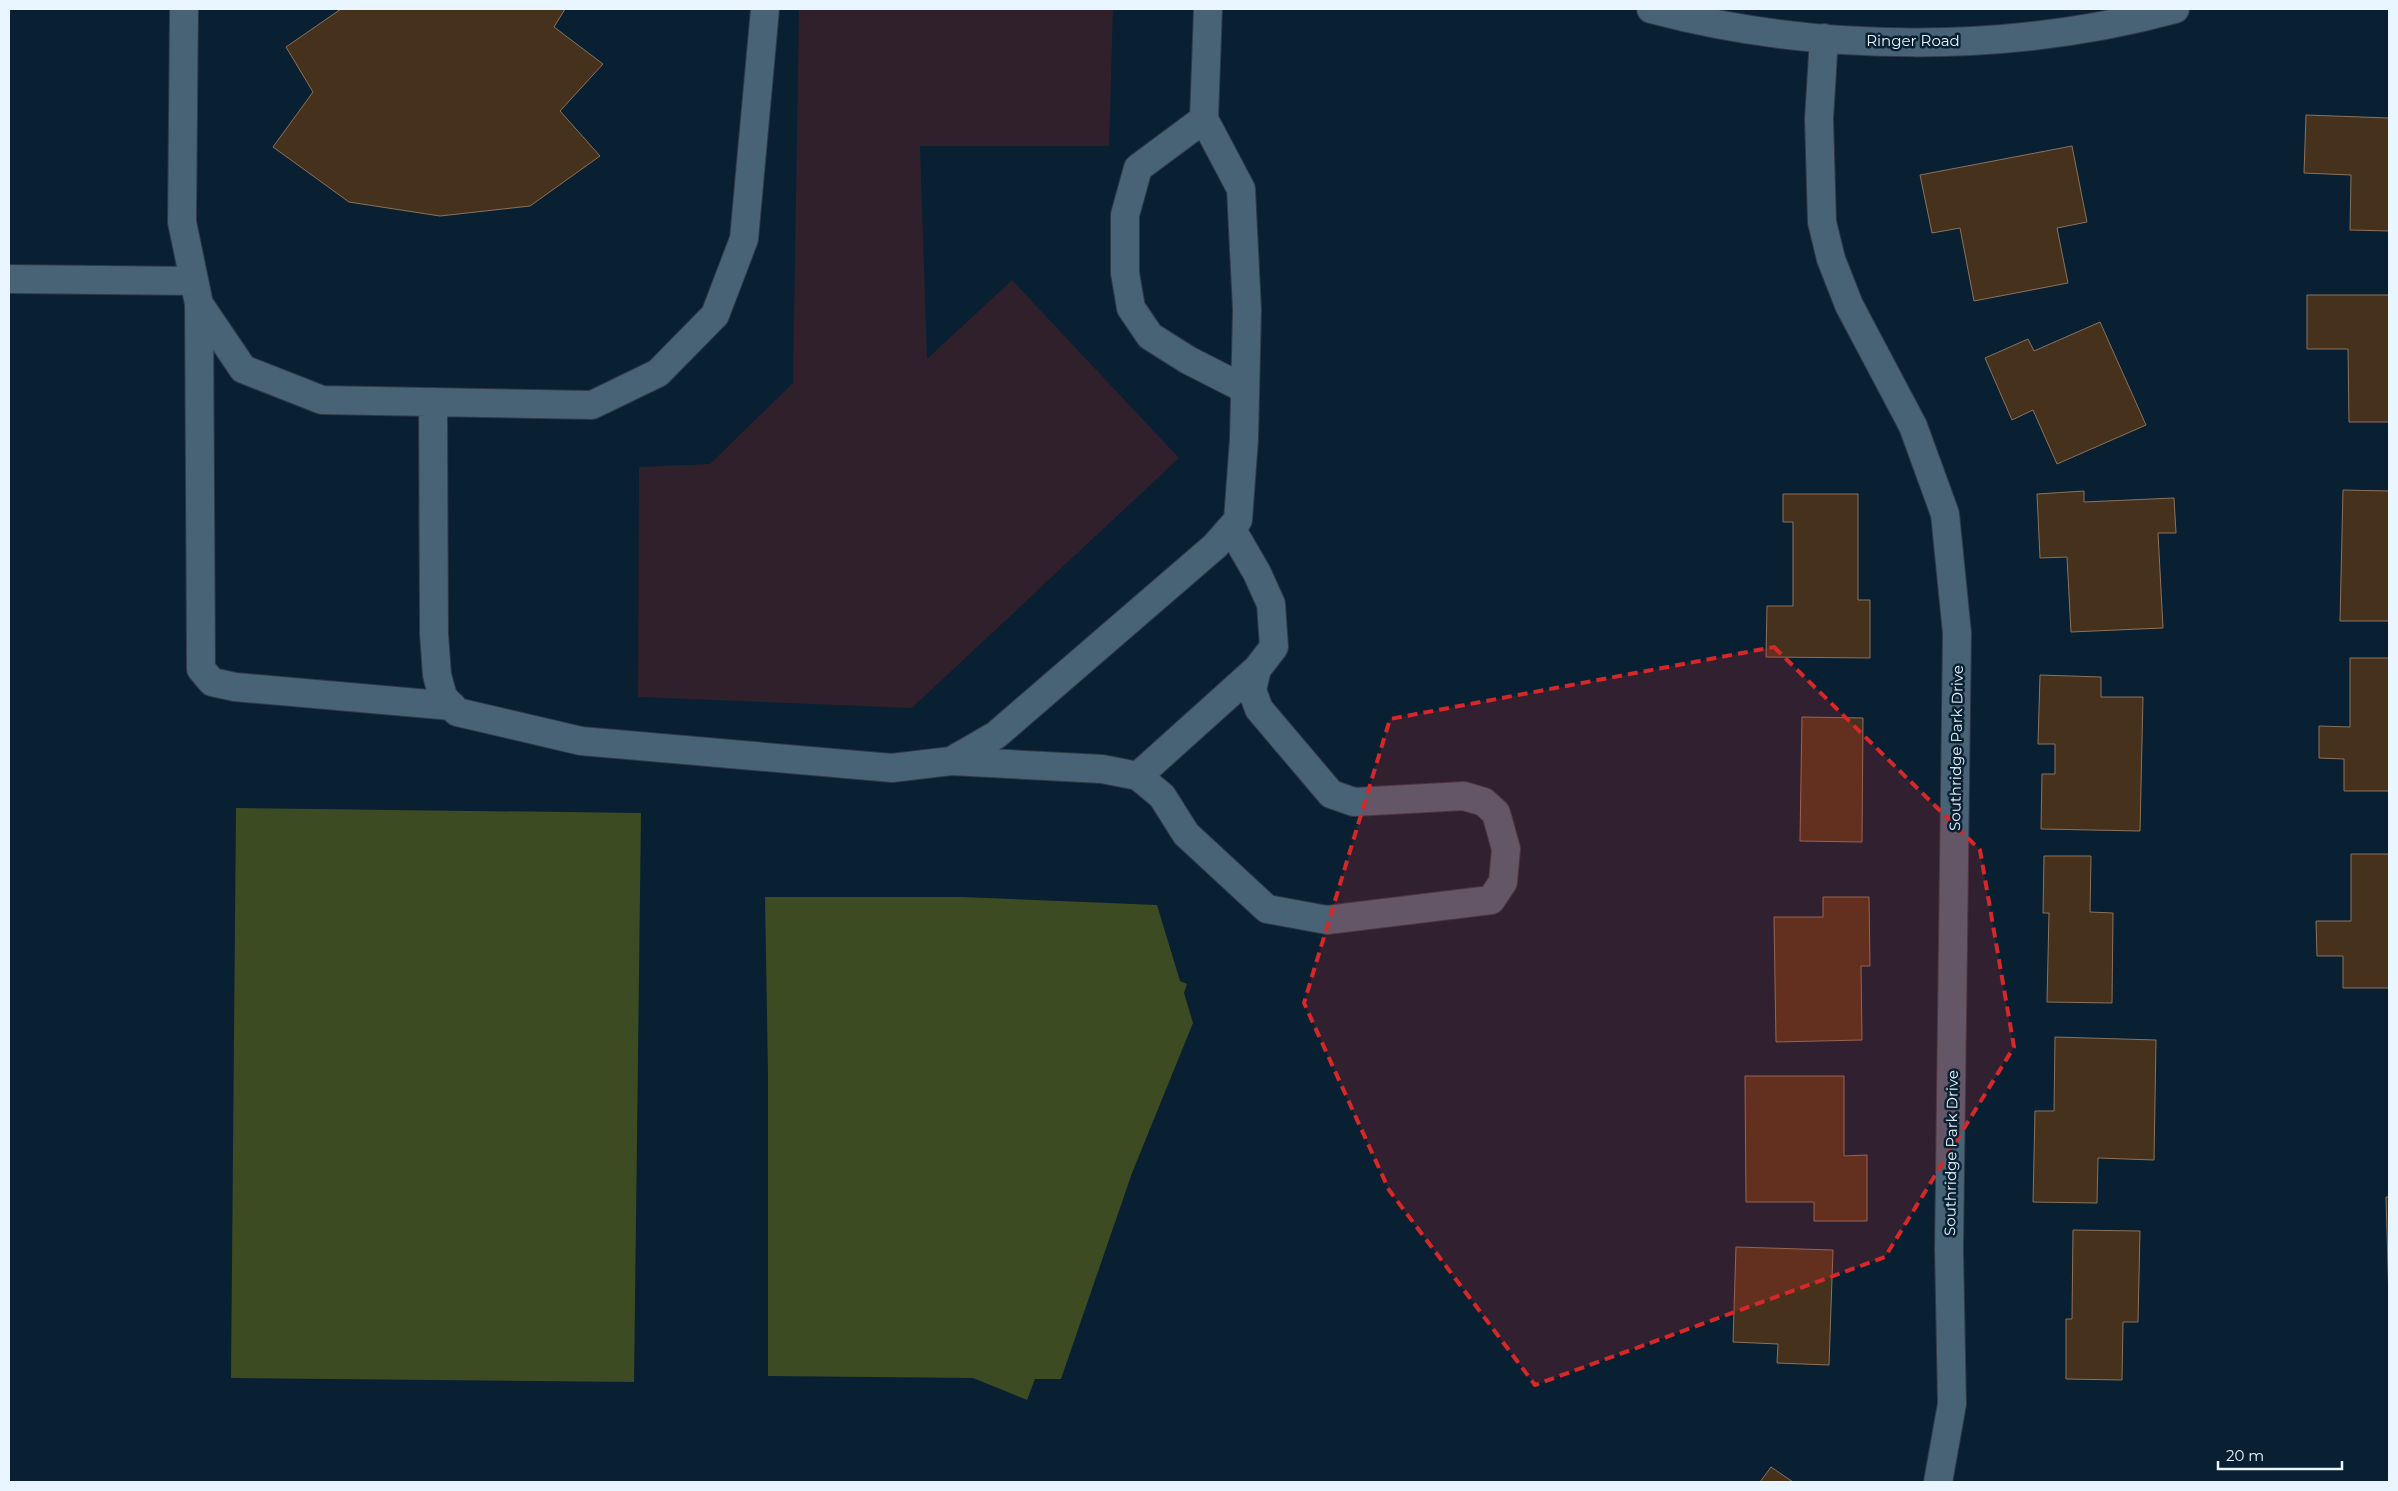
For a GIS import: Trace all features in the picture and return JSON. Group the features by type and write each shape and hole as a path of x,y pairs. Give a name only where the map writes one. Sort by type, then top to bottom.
{"street":[{"path":"184,9 182,222 196,292 201,669 212,682 235,687 452,706"},
{"path":"196,292 243,369 322,400 592,405 658,373 715,314 744,239 765,9"},
{"path":"951,761 996,736 1215,546 1238,520 1247,310 1241,189 1204,119 1208,9"},
{"name":"Ringer Road","path":"1651,9 1729,27 1824,38 1932,41 2023,38 2111,17 2175,9"},
{"name":"Southridge Park Drive","path":"1824,38 1819,119 1822,222 1831,259 1849,305 1913,426 1945,514 1958,633 1949,1249 1952,1404 1938,1482"},
{"path":"1204,119 1138,168 1125,215 1125,274 1131,308 1150,336 1188,360 1245,389"},
{"path":"9,279 196,292"},
{"path":"432,402 434,634 437,675 443,697 457,712 581,741 892,768 951,761 1102,769 1138,776 1162,796 1186,834 1267,909 1327,920 1491,900 1503,882 1506,849 1496,813 1484,802 1464,796 1354,802 1331,794 1259,709 1252,690 1257,669"},
{"path":"1138,776 1257,669 1274,647 1271,604 1257,573 1231,528"}],"highlighted area":[{"path":"1774,647 1980,850 2014,1047 1885,1257 1535,1385 1389,1190 1304,1003 1390,719"}],"shaded area":[{"path":"799,9 1113,9 1109,146 920,146 927,359 1012,280 1179,458 912,708 638,697 639,467 710,464 793,383"}],"green space":[{"path":"236,808 641,813 634,1382 231,1378"},
{"path":"765,897 962,897 1157,905 1180,981 1187,984 1184,993 1193,1023 1132,1173 1061,1379 1035,1379 1027,1400 973,1378 768,1376 768,1074"}],"building":[{"path":"341,9 565,9 554,27 603,64 560,111 600,156 530,206 440,216 349,202 273,147 313,92 286,47"},
{"path":"2306,115 2389,118 2389,231 2350,230 2351,175 2304,173"},
{"path":"2072,146 2087,222 2057,228 2068,283 1974,301 1960,228 1932,233 1920,175"},
{"path":"2307,295 2389,295 2389,422 2349,422 2348,349 2307,349"},
{"path":"2100,322 2146,425 2057,464 2033,410 2012,420 1985,358 2028,339 2034,351"},
{"path":"2343,490 2389,491 2389,621 2340,621"},
{"path":"2084,491 2084,502 2174,498 2176,533 2158,533 2163,628 2071,632 2067,557 2040,558 2037,494"},
{"path":"1783,494 1858,494 1858,600 1870,600 1870,658 1766,657 1767,606 1793,606 1793,522 1783,522"},
{"path":"2350,658 2389,658 2389,791 2344,791 2344,759 2319,758 2319,726 2350,727"},
{"path":"2040,675 2101,677 2101,697 2143,697 2140,831 2041,829 2042,774 2055,774 2055,744 2038,744"},
{"path":"1802,717 1863,718 1862,842 1800,841"},
{"path":"2351,854 2389,854 2389,988 2343,988 2343,956 2317,956 2316,921 2351,921"},
{"path":"2044,856 2091,856 2090,912 2113,913 2112,1003 2047,1002 2049,913 2043,913"},
{"path":"1823,897 1869,897 1870,966 1861,966 1862,1040 1776,1042 1774,917 1823,917"},
{"path":"2055,1037 2156,1040 2154,1160 2098,1158 2097,1203 2033,1202 2035,1111 2054,1111"},
{"path":"1745,1076 1844,1076 1844,1156 1867,1155 1867,1221 1814,1221 1814,1202 1746,1202"},
{"path":"2386,1197 2389,1197 2389,1301"},
{"path":"2073,1230 2140,1231 2138,1322 2123,1322 2122,1380 2066,1379 2066,1319 2072,1319"},
{"path":"1736,1247 1833,1250 1829,1365 1777,1363 1778,1344 1733,1342"},
{"path":"1771,1467 1793,1482 1760,1482"}]}
